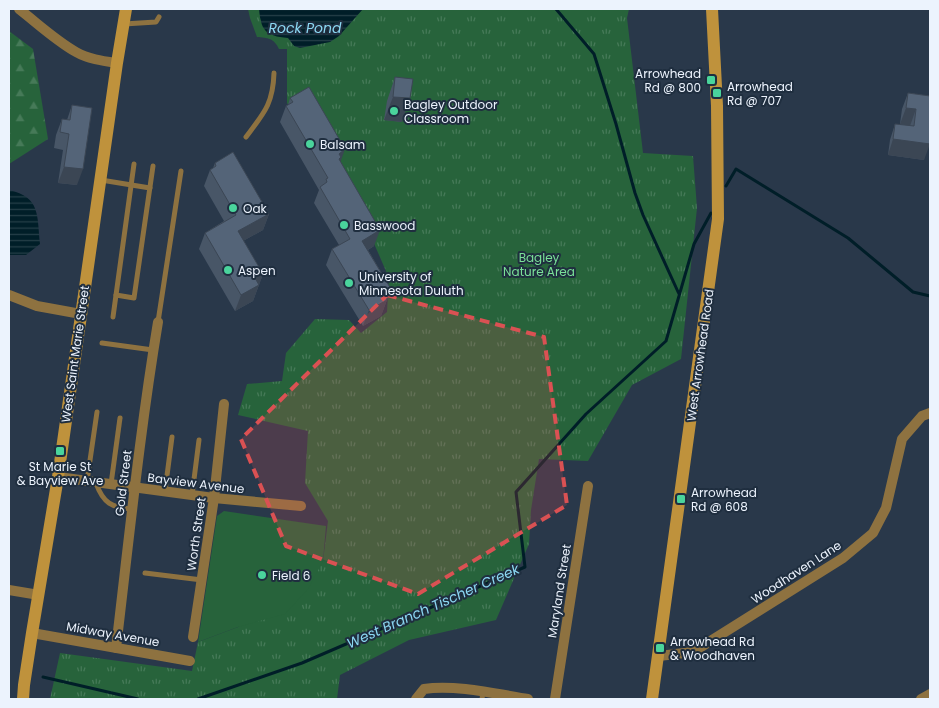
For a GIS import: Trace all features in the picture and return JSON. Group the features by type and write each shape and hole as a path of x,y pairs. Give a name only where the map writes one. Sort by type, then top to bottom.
{"street":[{"path":"19,9 77,52 90,58 117,63"},
{"name":"West Saint Marie Street","path":"23,699 58,477 126,9"},
{"name":"West Arrowhead Road","path":"652,699 718,219 717,106 712,9"},
{"path":"9,295 38,306 81,314"},
{"name":"Gold Street","path":"116,648 134,488 158,322"},
{"name":"Worth Street","path":"193,637 214,498 224,404"},
{"name":"Woodhaven Lane","path":"659,656 693,652 843,558 873,533 886,508 902,439 922,416 930,413"},
{"name":"Bayview Avenue","path":"58,477 214,498 301,506"},
{"name":"Maryland Street","path":"555,699 588,486"},
{"path":"9,590 39,595"},
{"name":"Midway Avenue","path":"32,633 190,661"},
{"path":"416,699 424,689 435,687 482,695 528,699"},
{"path":"921,699 930,694"}],"lane":[{"path":"124,24 156,22 160,18"},
{"path":"246,137 270,101 274,73"},
{"path":"113,317 134,164"},
{"path":"116,295 134,298 153,166"},
{"path":"158,322 181,171"},
{"path":"100,180 150,188"},
{"path":"102,343 153,350"},
{"path":"97,412 92,482 112,506 132,509"},
{"path":"111,485 120,418"},
{"path":"165,492 172,437"},
{"path":"192,495 199,440"},
{"path":"145,573 202,580"}],"highlighted area":[{"path":"387,295 544,337 567,505 418,594 286,546 241,439"}],"green space":[{"name":"Bagley Nature Area","path":"248,9 629,9 627,18 643,153 693,156 697,208 681,359 632,385 588,461 539,459 531,510 529,544 496,620 409,640 340,675 337,699 50,699 60,653 192,671 198,642 238,627 323,561 328,521 305,483 308,431 238,415 247,384 282,381 286,353 315,319 349,320 361,333 387,312 389,278 310,96 287,104 287,49 279,49 270,39 257,37"},
{"path":"9,31 33,49 48,139 9,164"},
{"name":"Field 6","path":"224,511 326,526 323,561 308,589 285,614 238,627 198,642 217,516"}],"water":[{"name":"Rock Pond","path":"259,9 363,9 339,36 330,42 300,48 294,46 288,38 274,36 266,31 261,22"},
{"path":"9,190 27,197 32,203 37,216 40,244 26,255 9,255"}],"building":[{"path":"395,77 413,79 410,98 393,97"},
{"path":"309,87 345,149 339,154 341,157 339,159 380,230 362,241 391,289 384,294 387,300 369,310 332,249 350,239 320,187 327,182 326,179 328,178 286,106 293,102 290,98"},
{"path":"908,93 930,96 930,144 893,139 895,124 914,126 916,109 906,108"},
{"path":"72,105 92,108 83,169 64,167 69,134 60,132 62,119 70,120"},
{"path":"233,152 269,214 238,231 263,274 255,278 259,285 241,295 205,233 236,215 210,170 216,166 215,163"}],"waterway":[{"path":"556,9 594,54 635,193 679,294"},
{"name":"West Branch Tischer Creek","path":"726,186 736,169 848,238 913,292 930,296"},
{"name":"West Branch Tischer Creek","path":"198,699 302,663 525,567 516,492 586,414 666,341 694,244 711,213"},
{"name":"West Branch Tischer Creek","path":"43,677 138,699"}],"place":[{"name":"Arrowhead Rd @ 800","path":"711,80"},
{"name":"Arrowhead Rd @ 707","path":"717,93"},
{"name":"Bagley Outdoor Classroom","path":"394,111"},
{"name":"Balsam","path":"310,144"},
{"name":"Oak","path":"233,208"},
{"name":"Basswood","path":"344,225"},
{"name":"Aspen","path":"228,270"},
{"name":"University of Minnesota Duluth","path":"349,283"},
{"name":"St Marie St & Bayview Ave","path":"60,451"},
{"name":"Arrowhead Rd @ 608","path":"681,499"},
{"name":"Field 6","path":"262,575"},
{"name":"Arrowhead Rd & Woodhaven","path":"660,648"}]}
